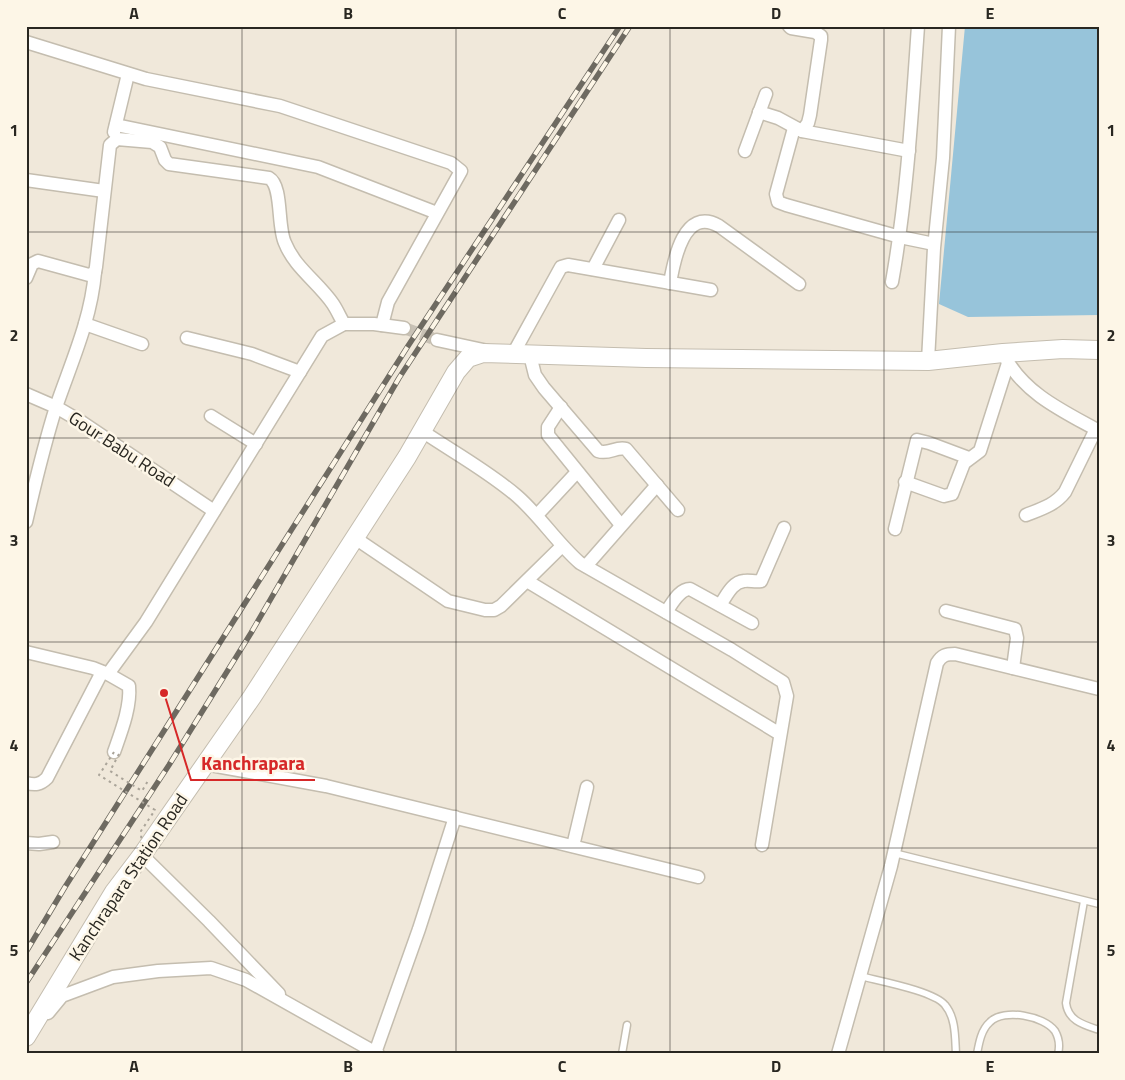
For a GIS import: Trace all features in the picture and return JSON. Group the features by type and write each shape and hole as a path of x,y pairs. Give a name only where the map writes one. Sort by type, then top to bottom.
{"street":[{"path":"789,26 815,32 820,36 821,40 808,123 798,130 776,194 778,202 900,237 934,244"},
{"path":"892,282 900,237 909,151 918,26"},
{"path":"928,360 934,244 943,158 949,26"},
{"path":"26,42 128,74 280,106 451,163 461,171 388,302 382,325"},
{"path":"26,522 43,450 56,406 85,324 93,294 108,151 128,74"},
{"path":"745,151 766,94"},
{"path":"759,112 778,118 798,130 909,151"},
{"path":"116,124 318,167 437,213"},
{"path":"111,143 117,140 152,142 160,147 168,164 269,178 274,181 278,190 280,227 284,243 295,261 332,304 344,324"},
{"path":"26,180 104,191"},
{"path":"593,269 618,220"},
{"path":"670,283 676,252 686,233 698,223 706,221 719,226 799,284"},
{"path":"26,278 32,264 38,261 89,275 94,272"},
{"path":"437,340 505,353 561,267 568,265 711,290"},
{"path":"85,324 142,344"},
{"path":"26,783 36,785 42,783 46,778 105,673 146,622 322,336 344,324 382,325 404,328"},
{"path":"187,338 252,354 300,372"},
{"name":"Kanchrapara Station Road","path":"26,1037 114,892 252,697 422,431 456,372 468,358 483,353 505,353 646,358 928,360 1005,358 1063,349 1099,350"},
{"path":"531,354 535,375 598,451 606,453 620,448 626,449 678,510"},
{"path":"1005,358 1018,376 1040,398 1097,430 1065,492 1054,503 1026,515"},
{"path":"905,482 947,496 952,494 964,463 980,450 1005,358"},
{"name":"Gour Babu Road","path":"26,394 56,406 214,511"},
{"path":"561,407 548,427 548,435 576,472 621,525"},
{"path":"211,416 256,444"},
{"path":"422,431 517,496 537,515 562,546 580,563 740,654 783,682 787,696 762,845"},
{"path":"895,529 916,440 969,458"},
{"path":"537,515 576,472"},
{"path":"586,566 657,485"},
{"path":"720,605 739,582 745,580 761,581 784,528"},
{"path":"354,538 448,601 485,610 494,610 501,606 562,546"},
{"path":"527,581 780,734"},
{"path":"666,612 681,592 685,590 695,591 752,623"},
{"path":"946,611 1015,629 1017,638 1013,668"},
{"path":"26,652 105,673 129,686 117,753"},
{"path":"838,1054 894,853 937,663 942,656 955,654 1099,689"},
{"path":"205,764 326,786 698,877"},
{"path":"574,846 587,787"},
{"path":"26,1037 62,996 113,977 158,971 211,968 246,980 377,1053 455,817"},
{"path":"26,843 53,842"},
{"path":"142,855 222,934 287,1003"}],"lane":[{"path":"894,853 1099,904"},
{"path":"1084,901 1066,1003 1067,1010 1076,1022 1099,1030"},
{"path":"860,976 938,998 950,1013 955,1035 956,1054"},
{"path":"977,1054 979,1041 989,1023 994,1018 1004,1014 1037,1019 1051,1026 1056,1032 1058,1039 1058,1054"},
{"path":"622,1054 627,1025"}],"path":[{"path":"117,753 110,771 142,791 149,779"},
{"path":"117,753 99,775 154,810 140,831 142,855"}],"water":[{"path":"965,26 1099,26 1099,315 968,317 939,304"}],"tunnel":[{"path":"404,328 437,340"}],"railway":[{"path":"26,952 65,887 408,346 620,26"},
{"path":"26,983 169,765 251,633 399,378 630,26"}],"place":[{"name":"Kanchrapara","path":"164,693"}]}
